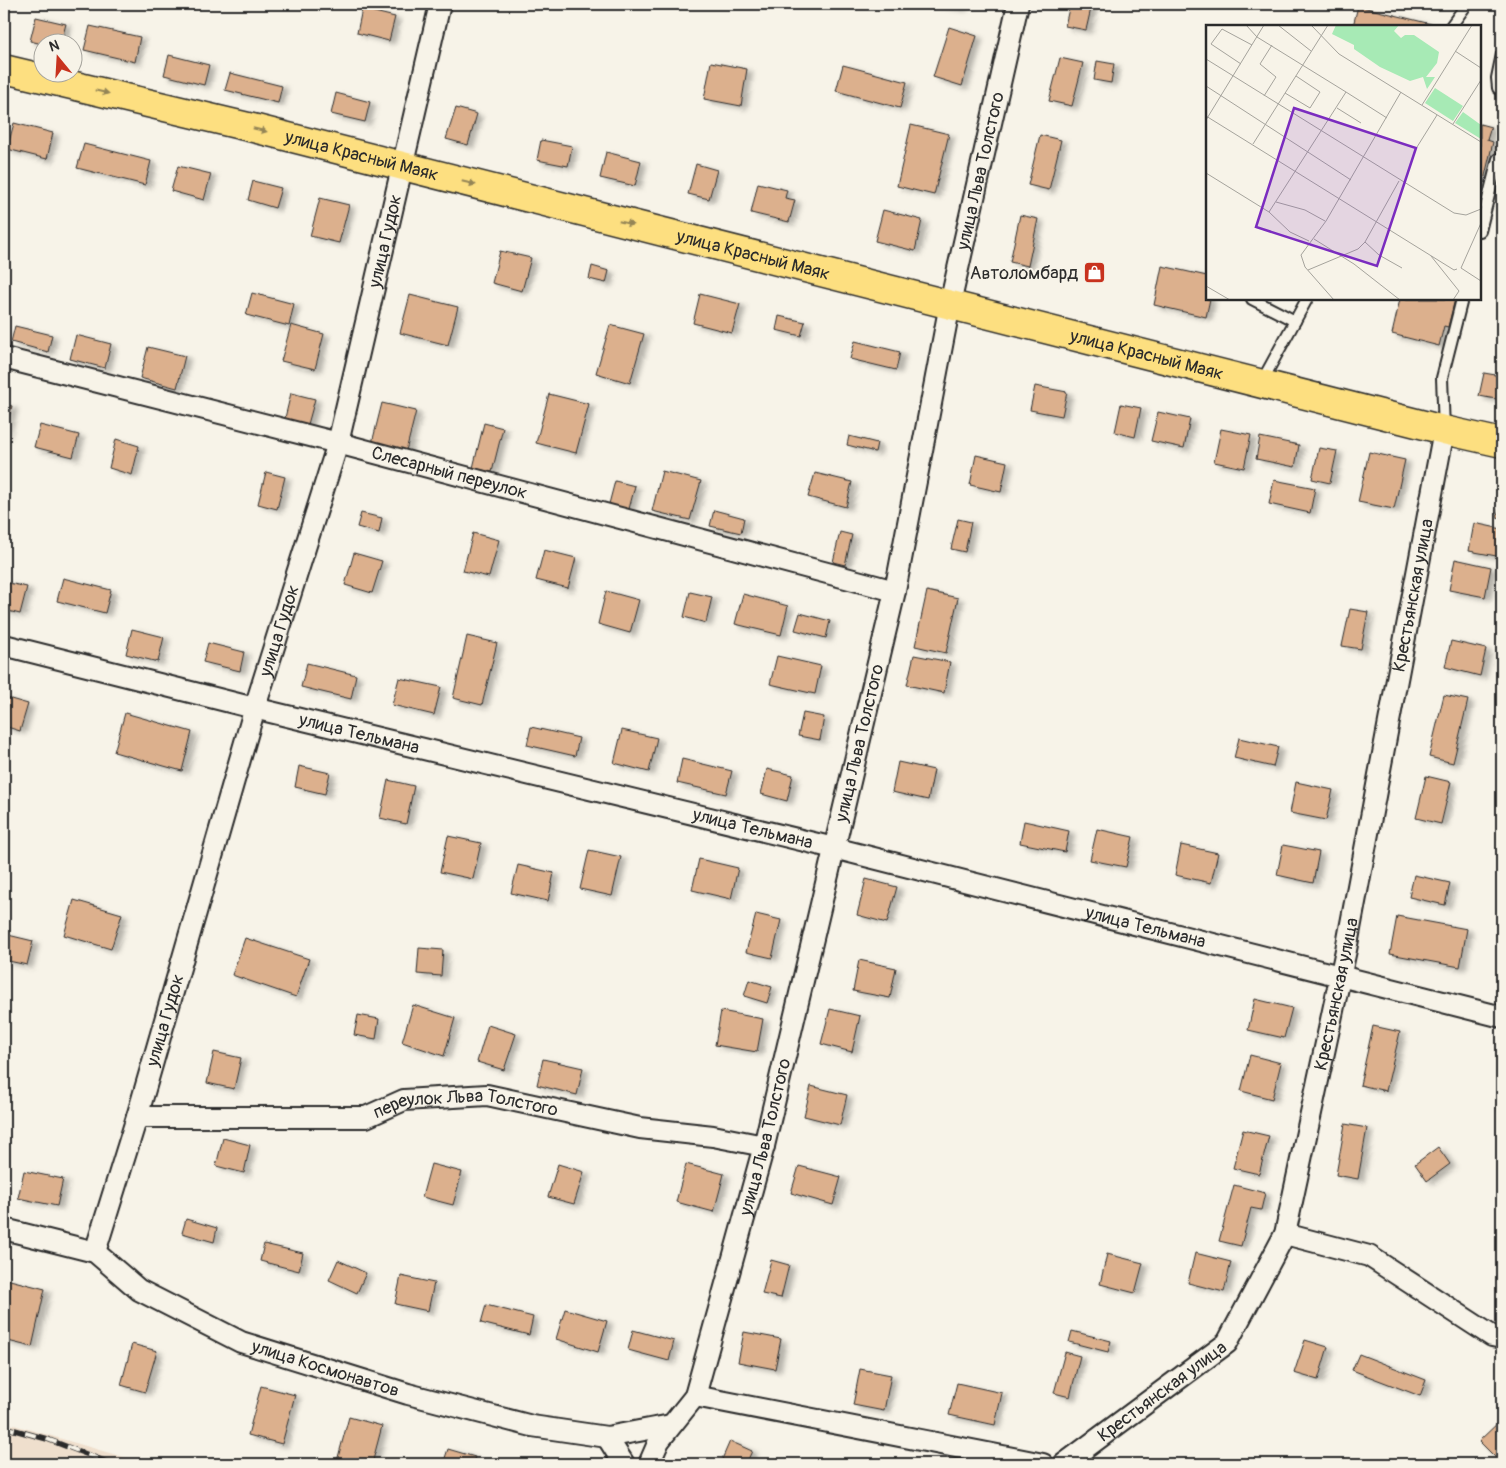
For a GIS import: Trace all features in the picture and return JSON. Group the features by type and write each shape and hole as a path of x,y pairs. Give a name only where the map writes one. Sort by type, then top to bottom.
{"main road":[{"name":"улица Красный Маяк","path":"4,69 257,129 1261,384 1502,443"}],"street":[{"name":"улица Гудок","path":"95,1252 136,1118 254,708 338,444 440,4"},
{"name":"улица Льва Толстого","path":"649,1464 659,1441 695,1396 764,1146 895,591 950,304 1018,4"},
{"name":"Слесарный переулок","path":"4,358 895,591"},
{"name":"Крестьянская улица","path":"1064,1464 1227,1343 1285,1234 1341,976 1444,430"},
{"name":"улица Тельмана","path":"4,645 254,708 834,848 1502,1017"},
{"name":"переулок Льва Толстого","path":"136,1118 366,1117 404,1100 487,1095 640,1128 713,1136 764,1146"},
{"name":"улица Космонавтов","path":"4,1229 95,1252 139,1290 241,1342 408,1394 532,1426 607,1437 672,1425"},
{"path":"1285,1234 1369,1256 1492,1336 1502,1338"},
{"path":"695,1396 1043,1464"},
{"path":"607,1437 624,1464"}],"lane":[{"path":"1452,25 1467,4"},
{"path":"1502,54 1497,78 1498,88 1502,91"},
{"path":"1481,227 1498,159"},
{"path":"1254,300 1295,321"},
{"path":"1261,384 1306,300"},
{"path":"1444,430 1442,378 1462,300"}],"shaded area":[{"path":"4,1422 147,1464 4,1464"}],"building":[{"path":"938,4 962,4 961,8"},
{"path":"1070,4 1092,4 1086,30 1065,26"},
{"path":"1358,6 1431,24 1431,25 1353,25"},
{"path":"362,9 395,17 389,41 357,33"},
{"path":"36,17 66,24 64,32 32,32"},
{"path":"90,26 140,37 135,62 84,50"},
{"path":"949,27 977,36 962,86 933,77"},
{"path":"169,55 209,65 204,85 164,75"},
{"path":"1060,58 1083,63 1072,106 1049,101"},
{"path":"1097,61 1114,64 1111,83 1094,80"},
{"path":"711,62 747,69 741,106 704,99"},
{"path":"843,65 907,82 900,108 836,91"},
{"path":"230,73 282,86 278,103 225,90"},
{"path":"336,93 370,102 365,122 331,114"},
{"path":"456,108 477,114 468,145 446,139"},
{"path":"14,123 53,133 47,159 7,149"},
{"path":"1481,124 1491,127 1487,140 1493,142 1481,193"},
{"path":"911,125 949,134 934,195 897,186"},
{"path":"1040,135 1061,140 1049,190 1028,185"},
{"path":"541,140 572,146 568,166 537,160"},
{"path":"84,144 151,161 145,185 77,168"},
{"path":"606,152 641,161 635,186 600,178"},
{"path":"696,164 717,170 709,199 688,194"},
{"path":"178,166 211,174 204,200 171,191"},
{"path":"253,181 281,188 275,208 248,200"},
{"path":"758,183 787,190 785,198 795,200 789,222 751,213"},
{"path":"320,198 349,205 339,243 310,236"},
{"path":"883,210 922,220 915,251 875,241"},
{"path":"1020,215 1038,219 1028,266 1010,262"},
{"path":"500,251 531,258 522,291 492,283"},
{"path":"592,266 609,271 606,283 589,279"},
{"path":"1162,266 1206,276 1206,300 1210,300 1206,317 1154,305"},
{"path":"252,293 294,304 289,326 246,315"},
{"path":"700,294 740,304 732,333 693,323"},
{"path":"410,295 458,307 448,345 400,333"},
{"path":"1400,300 1455,300 1448,327 1444,326 1439,346 1392,334"},
{"path":"779,316 805,322 801,336 776,330"},
{"path":"291,325 324,334 315,369 281,361"},
{"path":"610,325 644,334 630,383 596,373"},
{"path":"15,326 52,335 48,352 11,342"},
{"path":"76,335 111,344 105,368 70,359"},
{"path":"855,341 900,352 896,370 850,359"},
{"path":"148,347 185,356 177,388 140,378"},
{"path":"1484,373 1501,376 1496,399 1479,396"},
{"path":"1035,386 1067,392 1062,416 1030,410"},
{"path":"291,393 315,399 307,428 284,422"},
{"path":"549,394 589,404 576,453 536,443"},
{"path":"382,403 416,411 406,451 372,443"},
{"path":"4,404 12,406 4,436"},
{"path":"1121,404 1141,408 1135,437 1115,432"},
{"path":"1158,412 1190,419 1184,448 1151,441"},
{"path":"484,423 503,428 492,472 473,468"},
{"path":"40,425 79,435 73,457 34,447"},
{"path":"1221,429 1251,435 1244,468 1214,462"},
{"path":"849,436 877,443 875,452 847,445"},
{"path":"1260,437 1299,445 1295,467 1256,459"},
{"path":"116,439 139,446 132,475 109,468"},
{"path":"1319,448 1337,451 1330,483 1312,479"},
{"path":"1369,452 1405,460 1394,509 1358,502"},
{"path":"976,455 1007,462 1001,492 970,485"},
{"path":"662,471 701,481 690,520 652,511"},
{"path":"266,472 285,477 277,509 258,504"},
{"path":"815,473 852,482 846,507 808,497"},
{"path":"1274,480 1315,488 1310,513 1269,504"},
{"path":"615,481 635,486 629,509 609,504"},
{"path":"1502,494 1502,518 1497,517"},
{"path":"714,510 744,518 741,533 710,526"},
{"path":"361,513 382,518 379,533 357,527"},
{"path":"958,519 971,522 965,552 951,549"},
{"path":"1474,523 1502,529 1502,557 1469,551"},
{"path":"840,532 852,535 845,565 833,562"},
{"path":"473,533 499,540 489,577 463,571"},
{"path":"544,550 576,558 568,588 536,580"},
{"path":"354,553 382,561 372,593 345,585"},
{"path":"1455,559 1491,567 1485,597 1449,590"},
{"path":"63,578 111,590 105,613 57,601"},
{"path":"4,582 27,587 20,614 4,610"},
{"path":"606,591 639,600 630,633 598,624"},
{"path":"927,591 958,598 946,653 915,646"},
{"path":"690,592 712,597 706,623 684,617"},
{"path":"743,594 788,606 781,635 735,624"},
{"path":"1350,609 1368,612 1361,649 1342,646"},
{"path":"800,613 830,621 826,638 795,630"},
{"path":"132,629 164,637 158,662 126,654"},
{"path":"467,636 497,643 482,705 453,698"},
{"path":"1451,641 1486,649 1480,676 1445,667"},
{"path":"208,643 244,652 240,671 203,662"},
{"path":"914,655 950,662 944,693 907,685"},
{"path":"777,656 821,666 815,694 770,684"},
{"path":"307,663 356,675 351,699 301,687"},
{"path":"399,678 441,687 434,715 392,705"},
{"path":"1444,695 1468,700 1453,763 1429,757"},
{"path":"4,697 28,704 20,731 4,726"},
{"path":"125,713 192,732 182,771 114,752"},
{"path":"803,713 824,717 820,740 798,736"},
{"path":"531,727 579,738 575,756 527,745"},
{"path":"622,730 657,738 649,772 614,763"},
{"path":"1239,738 1278,747 1273,767 1234,758"},
{"path":"682,759 732,771 726,794 677,783"},
{"path":"898,762 934,770 928,800 892,792"},
{"path":"299,766 330,773 325,794 295,787"},
{"path":"767,769 793,775 787,801 761,794"},
{"path":"1426,776 1451,782 1441,824 1416,818"},
{"path":"388,780 414,786 406,824 380,818"},
{"path":"1296,782 1333,790 1326,820 1290,813"},
{"path":"1024,821 1069,831 1065,852 1020,843"},
{"path":"1097,829 1133,837 1126,867 1090,860"},
{"path":"448,836 481,843 473,879 440,872"},
{"path":"1181,845 1218,853 1211,883 1175,875"},
{"path":"1283,845 1319,852 1313,883 1277,875"},
{"path":"589,850 621,857 612,896 580,889"},
{"path":"699,859 738,868 731,899 692,890"},
{"path":"518,865 554,873 548,901 511,893"},
{"path":"1414,875 1450,883 1445,905 1409,897"},
{"path":"866,879 897,887 887,923 857,915"},
{"path":"74,900 122,914 111,949 64,935"},
{"path":"756,914 781,920 772,958 746,952"},
{"path":"1397,916 1467,929 1460,967 1390,954"},
{"path":"4,934 33,941 27,965 4,960"},
{"path":"245,938 309,959 296,997 232,975"},
{"path":"419,948 443,950 441,976 417,974"},
{"path":"859,960 896,968 890,998 853,991"},
{"path":"749,980 772,987 767,1003 744,996"},
{"path":"1255,999 1292,1008 1284,1038 1248,1030"},
{"path":"413,1005 455,1018 444,1056 402,1042"},
{"path":"830,1009 860,1016 852,1052 821,1044"},
{"path":"721,1011 763,1019 757,1052 715,1045"},
{"path":"358,1015 379,1019 376,1039 354,1035"},
{"path":"488,1025 516,1034 504,1070 477,1062"},
{"path":"1373,1026 1400,1032 1386,1091 1360,1085"},
{"path":"214,1052 241,1058 234,1089 207,1083"},
{"path":"1250,1055 1281,1063 1272,1099 1241,1091"},
{"path":"543,1059 583,1068 577,1095 537,1085"},
{"path":"811,1086 847,1095 840,1125 804,1116"},
{"path":"1502,1104 1502,1130 1497,1106"},
{"path":"1345,1124 1367,1128 1358,1179 1336,1175"},
{"path":"1243,1130 1269,1136 1259,1174 1233,1168"},
{"path":"223,1138 250,1145 244,1173 216,1166"},
{"path":"1438,1147 1450,1164 1427,1181 1415,1164"},
{"path":"431,1164 462,1172 453,1205 422,1197"},
{"path":"558,1164 584,1172 574,1204 548,1197"},
{"path":"686,1164 724,1174 714,1212 676,1202"},
{"path":"799,1166 841,1177 833,1205 791,1193"},
{"path":"24,1171 63,1179 57,1206 18,1198"},
{"path":"1234,1185 1265,1193 1261,1210 1251,1208 1241,1246 1219,1241"},
{"path":"186,1219 217,1228 214,1242 182,1233"},
{"path":"264,1244 303,1253 299,1271 260,1261"},
{"path":"1195,1253 1231,1262 1224,1292 1188,1283"},
{"path":"1107,1254 1143,1263 1135,1293 1100,1284"},
{"path":"338,1260 366,1273 357,1293 329,1280"},
{"path":"771,1260 789,1265 781,1298 762,1294"},
{"path":"401,1276 434,1283 428,1311 395,1304"},
{"path":"6,1279 45,1289 32,1347 4,1340 4,1287"},
{"path":"486,1305 533,1317 529,1335 481,1323"},
{"path":"565,1309 607,1321 598,1352 556,1339"},
{"path":"633,1330 674,1341 669,1361 628,1350"},
{"path":"1072,1331 1111,1341 1108,1352 1069,1342"},
{"path":"744,1332 781,1339 775,1369 738,1362"},
{"path":"1305,1340 1328,1347 1318,1380 1294,1373"},
{"path":"132,1344 157,1351 145,1392 121,1385"},
{"path":"1065,1352 1080,1356 1070,1397 1054,1393"},
{"path":"1359,1354 1426,1380 1420,1396 1352,1370"},
{"path":"860,1369 891,1375 884,1411 853,1405"},
{"path":"957,1383 1002,1393 995,1425 949,1415"},
{"path":"261,1386 295,1395 282,1444 248,1435"},
{"path":"349,1417 382,1426 372,1464 351,1464 337,1461"},
{"path":"1502,1419 1502,1464 1479,1441"},
{"path":"730,1441 752,1451 746,1464 720,1464"},
{"path":"448,1449 475,1457 472,1464 443,1464"}],"railway":[{"path":"4,1427 47,1439 112,1464"}],"place":[{"name":"Автоломбард","path":"1094,273"}]}
